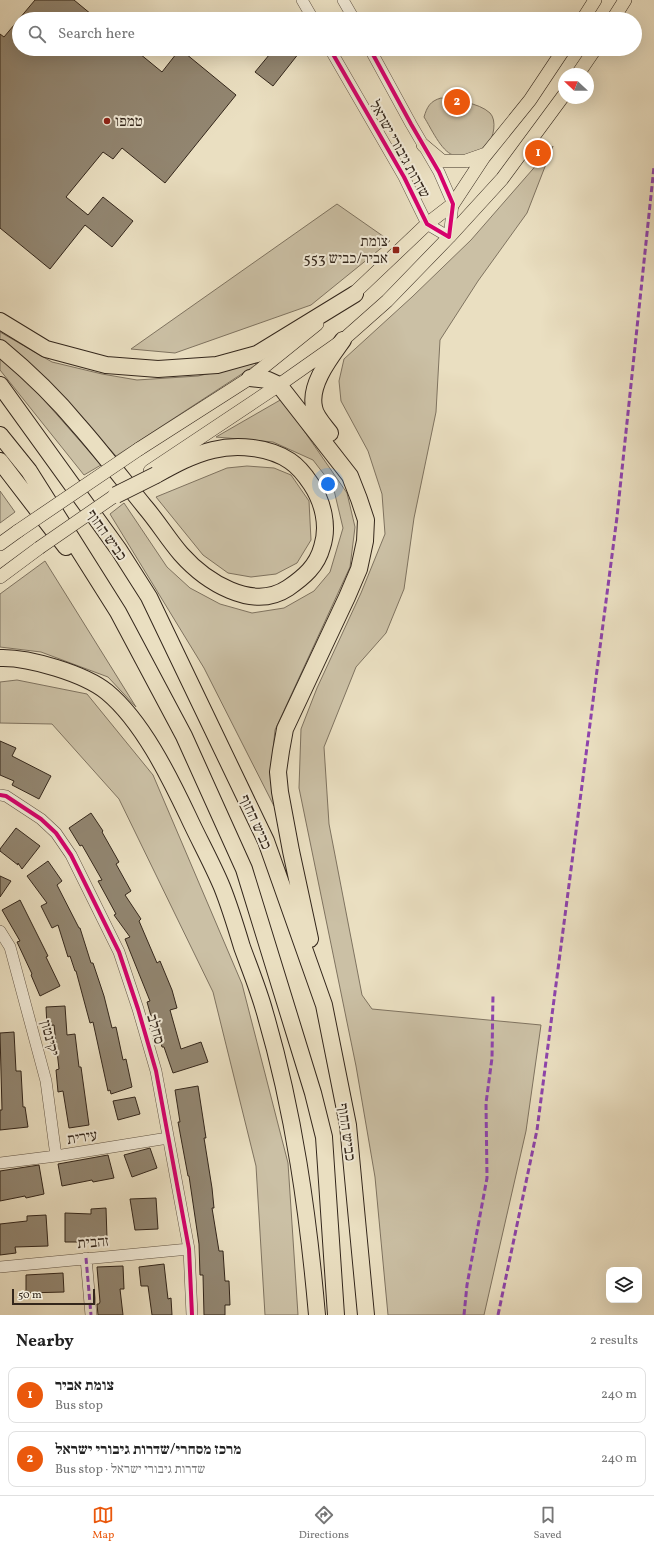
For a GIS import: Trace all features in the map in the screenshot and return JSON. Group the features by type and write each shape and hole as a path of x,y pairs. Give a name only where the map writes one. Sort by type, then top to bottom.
{"highway":[{"path":"0,320 46,349 106,365 158,369 210,366 257,354 355,294"},
{"path":"324,1005 291,851 280,792 278,772 280,751 285,729 368,554 372,527 368,500 348,459 318,417 314,406 315,391 321,372 343,340"},
{"path":"0,348 34,376 78,424 158,523 181,554 208,578 223,587 243,594 258,597 283,591 314,567 322,549 326,534 323,511 313,487 304,473 290,461 275,453 259,449 239,446 196,455 152,473 116,495"},
{"path":"250,378 268,380 279,385 350,476 366,520 365,541 359,569 347,597"},
{"name":"כביש החוף","path":"0,385 119,550 149,597 266,841 324,1005 348,1125 366,1315"},
{"name":"כביש החוף","path":"0,435 29,471 118,612 184,736 244,868 313,1093 324,1137 336,1315"},
{"path":"0,460 118,612"},
{"path":"0,658 29,660 92,682 107,692 125,710 149,743 173,786 222,887 265,1012 285,1090 295,1142 310,1244 317,1315"}],"main road":[{"path":"587,12 595,0"},
{"path":"617,12 625,0"},
{"path":"0,544 139,449 250,378 355,294 427,224 453,204 486,154 530,100 559,56"},
{"path":"582,68 590,56"},
{"path":"152,473 343,340 387,301 449,237 502,179 558,103"},
{"path":"423,145 442,161 466,161 486,154"},
{"path":"0,577 116,495"}],"street":[{"path":"302,0 309,12"},
{"path":"343,0 350,12"},
{"name":"שדרות גיבורי ישראל","path":"334,56 404,177 427,224"},
{"name":"שדרות גיבורי ישראל","path":"374,56 439,172 453,204 449,237"},
{"path":"427,224 449,237"},
{"name":"סחלב","path":"0,795 6,796 36,815 56,833 71,855 119,952 138,1009 156,1071 189,1249 192,1315"},
{"name":"יקינטון","path":"0,931 10,947 46,1081 56,1156"},
{"name":"עירית","path":"0,1163 56,1156 168,1138"},
{"name":"זהבית","path":"0,1267 189,1249"},
{"path":"86,1258 90,1315"}],"shaded area":[{"path":"441,98 473,104 490,113 494,124 494,129 487,145 476,152 461,156 453,155 444,149 424,117 426,110 430,105 434,101"},
{"path":"553,146 527,213 478,281 440,340 436,412 414,518 404,589 386,633 356,667 324,747 329,824 362,995 372,1009 541,1025 526,1131 484,1315 388,1315 375,1177 356,1066 299,788 301,729 317,688 361,593 385,534 382,494 368,451 341,401 339,381 344,359 412,297 471,240"},
{"path":"337,204 390,241 311,305 175,353 131,349"},
{"path":"0,332 52,362 102,374 137,380 198,376 260,362 116,456 83,420 0,341"},
{"path":"0,357 37,392 101,465 84,475 0,370"},
{"path":"282,399 347,493 355,527 350,567 275,730 271,769 274,806 204,668 110,514 124,503 167,567 190,588 220,604 252,613 284,608 314,591 330,572 343,528 333,486 313,460 273,442 216,437"},
{"path":"247,466 274,468 291,475 309,501 311,540 297,563 276,574 251,577 228,573 203,555 156,497 227,468"},
{"path":"0,491 15,512 0,523"},
{"path":"45,561 136,707 108,677 41,652 0,647 0,594"},
{"path":"17,680 87,694 153,775 242,984 288,1163 298,1315 265,1315 256,1166 213,992 119,799 52,724 0,723 0,682"}],"building":[{"path":"35,0 74,0 89,12 25,12"},
{"name":"טמפו","path":"12,27 12,56 143,56 162,72 175,56 189,56 236,95 165,183 122,148 113,159 103,152 66,197 88,215 103,197 133,221 112,247 85,225 50,269 0,228 0,34 4,37"},
{"path":"268,56 297,56 273,86 255,72"},
{"path":"0,741 16,748 12,756 51,776 39,799 12,785 14,781 0,775"},
{"path":"91,813 103,831 102,832 119,862 116,864 131,891 125,895 141,919 139,921 157,963 160,961 172,990 177,1008 170,1010 181,1049 201,1042 208,1062 173,1073 164,1047 162,1047 153,1015 151,1016 147,1002 150,1001 125,939 130,937 114,915 116,914 98,881 102,880 82,845 80,846 69,828"},
{"path":"16,828 40,846 22,869 18,863 18,865 0,851"},
{"path":"48,861 62,881 57,885 80,928 91,963 93,963 104,996 112,1028 116,1027 123,1060 126,1059 132,1087 111,1094 110,1090 108,1091 93,1022 90,1023 76,971 70,956 68,957 58,925 52,928 41,906 47,903 27,876"},
{"path":"0,876 11,881 0,897"},
{"path":"20,900 48,956 46,957 60,986 40,996 31,975 32,974 17,942 20,941 2,910"},
{"path":"65,1006 67,1035 75,1034 89,1125 69,1128 63,1091 58,1092 56,1070 59,1069 54,1025 47,1026 46,1007"},
{"path":"14,1032 16,1071 21,1071 23,1107 25,1107 28,1127 0,1130 0,1110 2,1110 0,1033"},
{"path":"198,1086 212,1188 214,1208 212,1208 219,1251 223,1251 225,1281 229,1281 230,1305 225,1305 225,1315 204,1315 203,1275 200,1275 199,1244 189,1176 178,1122 180,1122 175,1090"},
{"path":"135,1097 140,1114 118,1120 113,1101"},
{"path":"150,1148 157,1168 132,1177 124,1155"},
{"path":"108,1155 114,1178 93,1182 92,1180 62,1186 58,1164"},
{"path":"39,1165 44,1194 0,1201 0,1171"},
{"path":"156,1198 158,1229 135,1230 130,1199"},
{"path":"106,1208 107,1238 84,1239 84,1242 65,1242 65,1213 91,1214 91,1209"},
{"path":"46,1215 48,1246 15,1247 16,1253 0,1255 0,1224 27,1221 27,1216"},
{"path":"164,1264 168,1299 171,1298 172,1315 152,1315 148,1286 141,1286 139,1267"},
{"path":"123,1266 124,1289 120,1289 123,1315 98,1315 97,1304 100,1302 97,1267"},
{"path":"63,1273 64,1292 26,1293 26,1275"}],"marked path":[{"path":"498,1315 537,1130 617,517 654,167"},
{"path":"464,1315 467,1285 487,1178 486,1103 492,1058 493,994"},
{"path":"86,1258 91,1315"}],"cycle path":[{"path":"334,56 404,177 427,224 449,237 453,204 439,172 374,56"},
{"path":"0,795 6,796 41,819 56,833 71,855 119,952 138,1009 156,1071 189,1249 192,1315"}],"place":[{"name":"מרכז מסחרי/שדרות גיבורי ישראל","path":"457,102"},
{"name":"טמפו","path":"107,121"},
{"name":"צומת אביר","path":"538,153"},
{"name":"צומת אביר/כביש 553","path":"396,250"}]}
